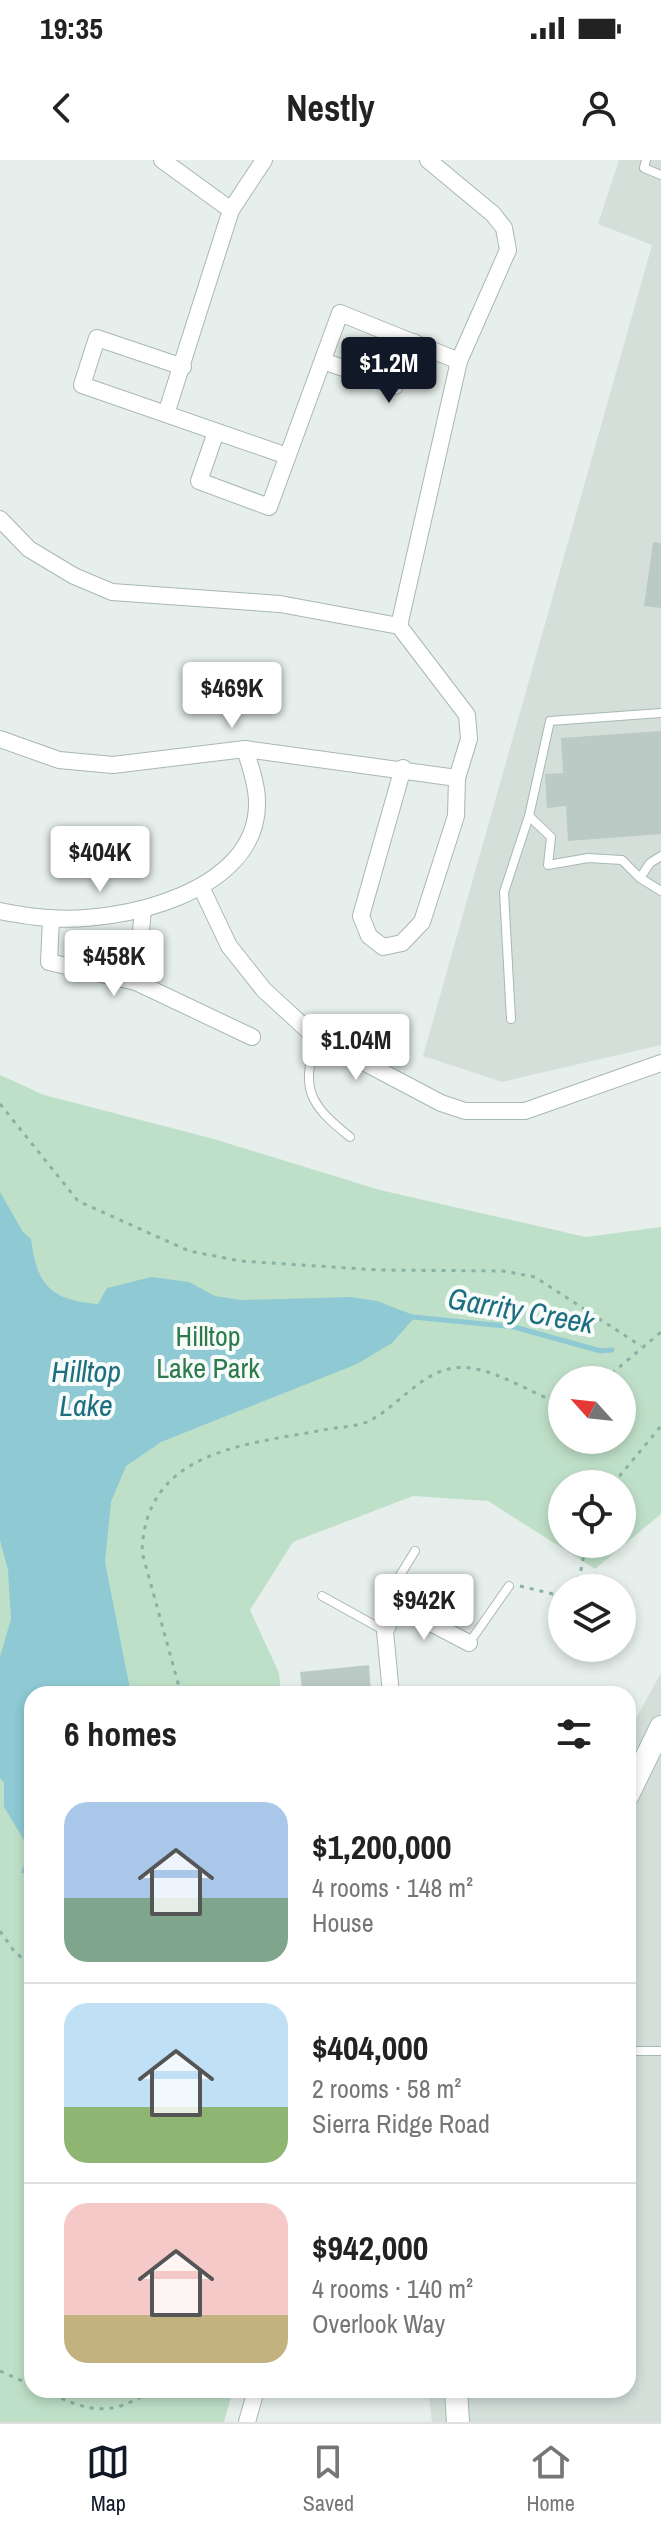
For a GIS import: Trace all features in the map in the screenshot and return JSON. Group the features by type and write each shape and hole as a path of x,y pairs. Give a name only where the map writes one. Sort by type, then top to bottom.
{"street":[{"path":"162,160 231,210"},
{"path":"399,626 459,361 508,250 504,228 493,214 428,160"},
{"path":"166,414 231,210 260,161"},
{"path":"216,432 199,481 269,507 340,313 459,361"},
{"path":"183,367 97,338 82,385 287,456"},
{"path":"323,361 395,386 414,342"},
{"path":"0,519 29,549 74,576 112,592 280,604 399,626 467,715 469,739 457,778 456,816 422,922 402,943 383,947 369,936 361,916 403,768"},
{"path":"0,739 59,760 113,765 245,749 403,768 457,778"},
{"path":"0,911 51,919 143,910 201,887 229,867 243,849 252,826 258,804 245,749"},
{"path":"201,887 229,946 264,990 318,1038 441,1103 465,1111 525,1111 661,1063"},
{"path":"136,982 143,910"},
{"path":"51,919 49,962 136,982 252,1037"},
{"path":"390,1686 385,1631 398,1606 469,1643"},
{"path":"636,1780 660,1733"},
{"path":"247,2422 254,2398"},
{"path":"456,2398 458,2422"}],"lane":[{"path":"646,160 644,168 661,175"},
{"path":"511,1019 504,892 529,816 550,721 661,713"},
{"path":"529,816 551,837 548,865 588,858 622,860 640,878 661,891"},
{"path":"640,878 650,863 661,856"},
{"path":"318,1038 308,1075 315,1106 350,1137"},
{"path":"398,1606 396,1582 415,1551"},
{"path":"469,1643 509,1586"},
{"path":"322,1596 385,1631"},
{"path":"636,2051 661,2051"}],"path":[{"path":"0,1104 78,1201 189,1251 240,1261 296,1262 378,1270 503,1271 535,1277 641,1346"},
{"path":"619,1366 661,1332"},
{"path":"179,1686 142,1552 143,1528 169,1481 199,1458 238,1446 369,1421 440,1370 470,1368 548,1399"},
{"path":"625,1470 661,1426"},
{"path":"509,1586 532,1587 548,1592"},
{"path":"0,1931 24,1960"},
{"path":"0,2371 24,2382"},
{"path":"60,2398 78,2406 104,2411 128,2406 140,2398"}],"shaded area":[{"path":"619,160 661,160 661,1045 502,1082 423,1056 652,245 598,224"},
{"path":"661,1673 661,2422 432,2422 429,2398 636,2398 636,1718"}],"green space":[{"name":"Hilltop Lake Park","path":"0,1075 44,1095 214,1139 380,1190 586,1237 661,1227 661,1514 636,1535 636,1470 548,1470 548,1539 488,1501 413,1496 293,1542 250,1610 279,1673 280,1686 24,1686 24,2398 231,2398 224,2422 0,2422"},
{"name":"Hilltop Lake Park","path":"578,1558 608,1558 595,1569"}],"water":[{"name":"Hilltop Lake","path":"0,1192 23,1232 31,1239 42,1279 57,1294 68,1299 98,1304 107,1288 151,1277 189,1282 215,1296 241,1300 351,1297 377,1301 416,1316 392,1343 357,1364 161,1442 126,1466 111,1502 105,1562 129,1686 24,1686 24,1840 4,1807 4,1783 0,1778 0,1657 11,1619 8,1570 0,1540"}],"building":[{"path":"653,542 661,543 661,608 644,606"},
{"path":"661,731 661,834 568,841 566,806 547,808 545,774 563,773 561,738"},
{"path":"369,1665 370,1686 302,1686 300,1672"}],"waterway":[{"name":"Garrity Creek","path":"413,1317 514,1327 601,1351 612,1350"}]}
